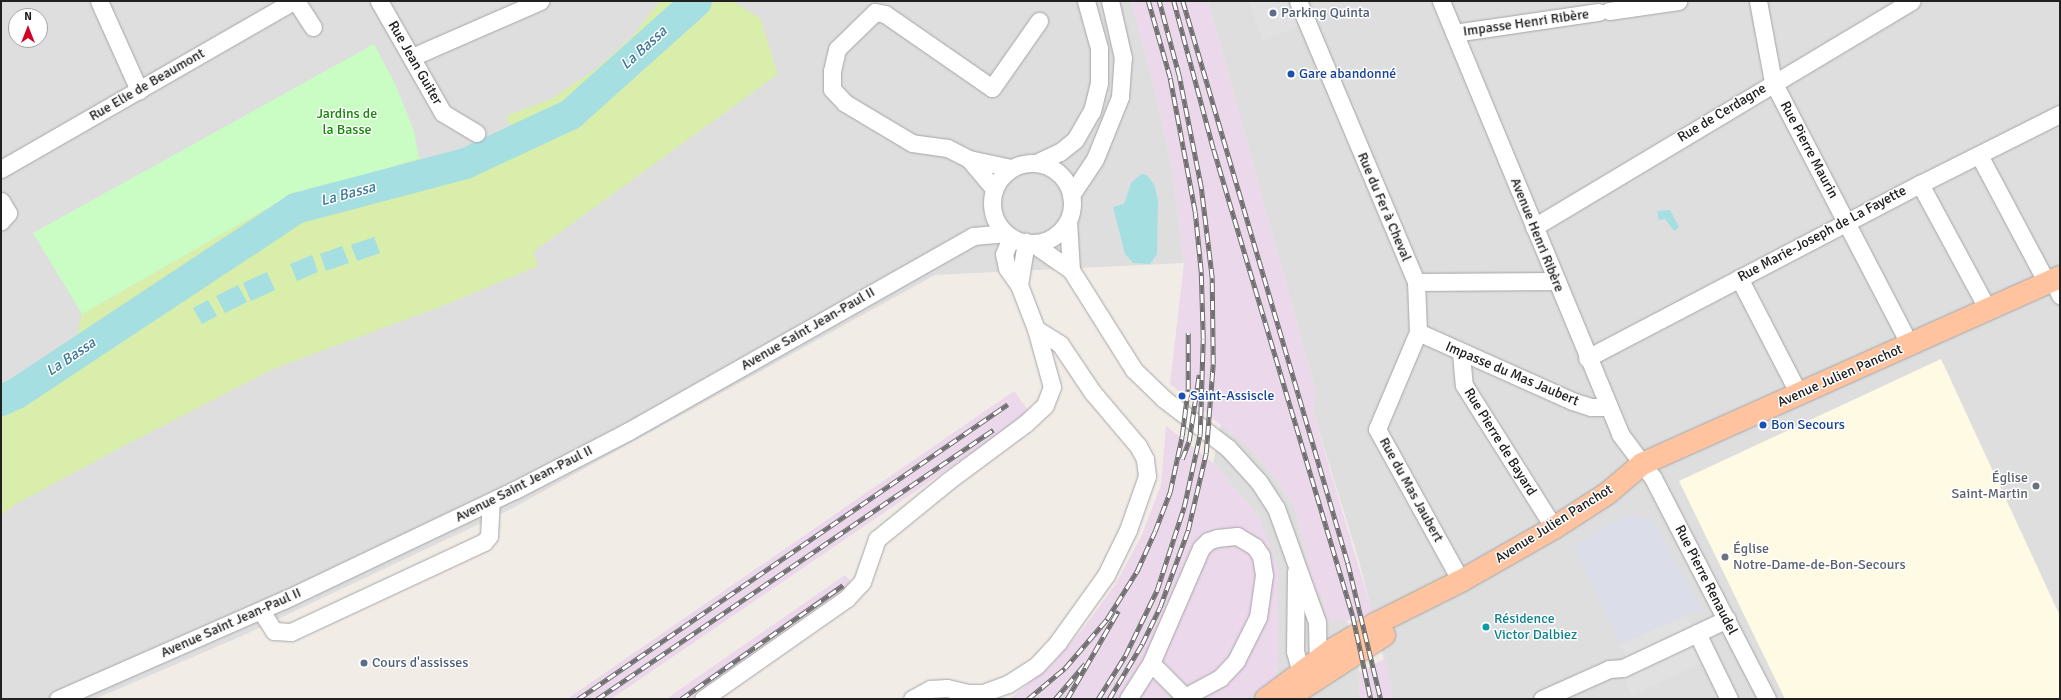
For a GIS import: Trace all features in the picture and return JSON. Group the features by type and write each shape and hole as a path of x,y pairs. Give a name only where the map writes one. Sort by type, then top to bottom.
{"main road":[{"name":"Avenue Julien Panchot","path":"1266,699 1305,678 1461,581 1554,528 1608,493 1642,464 1988,310 2055,284"},
{"name":"Avenue Julien Panchot","path":"1305,678 1348,650"}],"street":[{"path":"99,1 139,90"},
{"name":"Rue Elie de Beaumont","path":"1,169 295,1 313,27"},
{"name":"Rue Jean Guiter","path":"379,1 443,113 476,133"},
{"path":"412,57 540,1"},
{"path":"1036,163 1060,152 1074,140 1092,111 1099,82 1099,48 1086,1"},
{"path":"1071,195 1095,160 1120,97 1123,58 1110,1"},
{"name":"Rue du Fer à Cheval","path":"1298,1 1416,282"},
{"name":"Avenue Henri Ribère","path":"1441,1 1557,281 1587,358 1620,434 1642,464"},
{"name":"Impasse Henri Ribère","path":"1454,33 1604,12 1656,2 1678,1"},
{"name":"Rue Pierre Maurin","path":"1758,1 1773,82 1910,345"},
{"name":"Rue de Cerdagne","path":"1534,227 1773,82 1911,1"},
{"path":"1011,168 969,160 948,148 912,143 845,103 832,89 832,70 837,49 875,12 885,14 992,88 1039,21"},
{"name":"Rue Marie-Joseph de La Fayette","path":"1587,358 1920,184 2060,114"},
{"path":"1979,155 2055,284"},
{"path":"969,160 993,193 992,210 1018,239 1071,270 1134,370 1164,399 1228,448 1259,482 1276,508 1288,536 1296,565 1318,622 1348,650"},
{"path":"973,236 1000,177 1011,168 1023,163 1036,163 1059,173 1071,195 1072,208 1068,221 1071,270"},
{"path":"1920,184 1988,310"},
{"path":"1,201 8,213 1,221"},
{"path":"703,699 847,598 862,582 877,539 948,481 1026,423 1045,405 1052,387 1036,329 1019,285 1007,268 1004,254 1018,239 1053,237 1068,221"},
{"name":"Avenue Saint Jean-Paul II","path":"58,699 261,611 491,502 627,432 973,236 1018,239"},
{"path":"1739,278 1799,394"},
{"path":"1418,332 1416,282 1557,281"},
{"path":"912,699 930,689 947,688 968,693 983,693 1008,684 1036,666 1058,642 1106,576 1128,530 1147,476 1145,459 1138,446 1093,393 1060,344 1036,329"},
{"name":"Impasse du Mas Jaubert","path":"1418,332 1461,353 1572,401 1591,407 1609,407"},
{"name":"Rue du Mas Jaubert","path":"1418,332 1377,429 1461,581"},
{"name":"Rue Pierre de Bayard","path":"1461,353 1464,386 1554,528"},
{"name":"Rue Pierre Renaudel","path":"1642,464 1653,478 1767,699"},
{"path":"261,611 274,631 292,632 484,542 489,536 491,502"},
{"path":"1128,699 1151,663 1201,548 1208,541 1228,535 1246,539 1261,556 1264,575 1258,617 1247,642 1225,672 1220,678 1183,697 1151,663"},
{"path":"1296,565 1295,650 1305,678"},
{"path":"1542,699 1609,669 1623,668 1727,619"},
{"path":"1305,678 1318,622"},
{"path":"1697,633 1729,699"}],"shaded area":[{"path":"1,1 1131,1 1154,86 1172,168 1184,263 935,275 513,508 244,635 95,699 1,699"},
{"path":"1131,1 1208,1 1315,389 1313,412 1373,615 1347,621 1327,619 1322,596 1315,590 1295,508 1277,480 1254,452 1170,384 1184,263 1172,168 1154,86"},
{"path":"1208,1 2060,1 2060,699 1394,699 1359,561 1313,412 1315,389"},
{"name":"Parking Quinta","path":"1248,1 1289,1 1298,26 1263,41"},
{"path":"1941,359 2060,616 2060,699 1785,699 1679,481"},
{"path":"1014,391 1030,413 611,699 567,699"},
{"path":"1221,425 1254,452 1277,480 1295,508 1315,590 1322,596 1327,618 1347,621 1360,673 1359,699 1244,699 1269,683 1277,671 1277,624 1259,517 1213,463"},
{"path":"1166,426 1213,463 1259,517 1278,566 1278,663 1274,680 1244,699 1009,699 1050,667 1082,630 1115,585 1141,537 1161,485"},
{"path":"1626,515 1652,520 1702,609 1620,644 1574,546"},
{"path":"845,575 853,585 694,699 666,699"},
{"path":"1687,615 1707,661 1632,695 1620,668 1629,664 1620,644"},
{"path":"1385,658 1394,699 1359,699 1360,673"}],"green space":[{"path":"660,1 732,1 760,18 778,74 533,252 538,266 450,303 273,369 116,450 16,504 1,515 1,404 17,397 72,360 82,314 264,210 419,158 443,180 519,147 506,116 551,99 596,69 632,37"},
{"name":"Jardins de la Basse","path":"374,44 396,86 414,131 419,158 264,210 82,314 33,233"}],"water":[{"path":"1141,174 1147,175 1155,186 1158,202 1157,254 1150,264 1133,263 1125,254 1113,207 1124,204 1131,183"},
{"path":"1670,210 1679,227 1674,231 1665,219 1659,220 1657,211"},
{"path":"374,237 380,253 357,261 351,245"},
{"path":"342,246 349,263 326,271 320,254"},
{"path":"312,255 318,272 297,281 290,264"},
{"path":"267,272 275,290 251,301 243,283"},
{"path":"238,285 247,302 225,313 216,296"},
{"path":"208,300 217,316 202,324 193,308"}],"waterway":[{"name":"La Bassa","path":"1,400 16,393 295,208 465,163 570,114 696,1"}],"railway":[{"path":"1098,699 1125,656 1157,590 1184,507 1200,434 1203,339 1201,272 1195,212 1170,78 1148,1"},
{"path":"1109,699 1142,644 1160,607 1188,530 1206,453 1213,364 1212,278 1201,187 1179,76 1159,1"},
{"path":"1174,1 1214,150 1353,616 1371,699"},
{"path":"1183,1 1348,563 1381,699"},
{"path":"1028,699 1065,668 1107,619 1137,571 1155,531 1170,492 1182,436 1188,389 1188,333"},
{"path":"1182,459 1189,441 1199,375"},
{"path":"578,699 1008,404"},
{"path":"597,699 993,430"},
{"path":"681,699 843,585"},
{"path":"1067,699 1118,611"},
{"path":"1055,699 1085,664"}],"place":[{"name":"Parking Quinta","path":"1273,13"},
{"name":"Gare abandonné","path":"1291,74"},
{"name":"Saint-Assiscle","path":"1182,396"},
{"name":"Bon Secours","path":"1763,425"},
{"name":"Église Saint-Martin","path":"2036,486"},
{"name":"Église Notre-Dame-de-Bon-Secours","path":"1725,557"},
{"name":"Résidence Victor Dalbiez","path":"1486,627"},
{"name":"Cours d'assisses","path":"364,663"}]}
